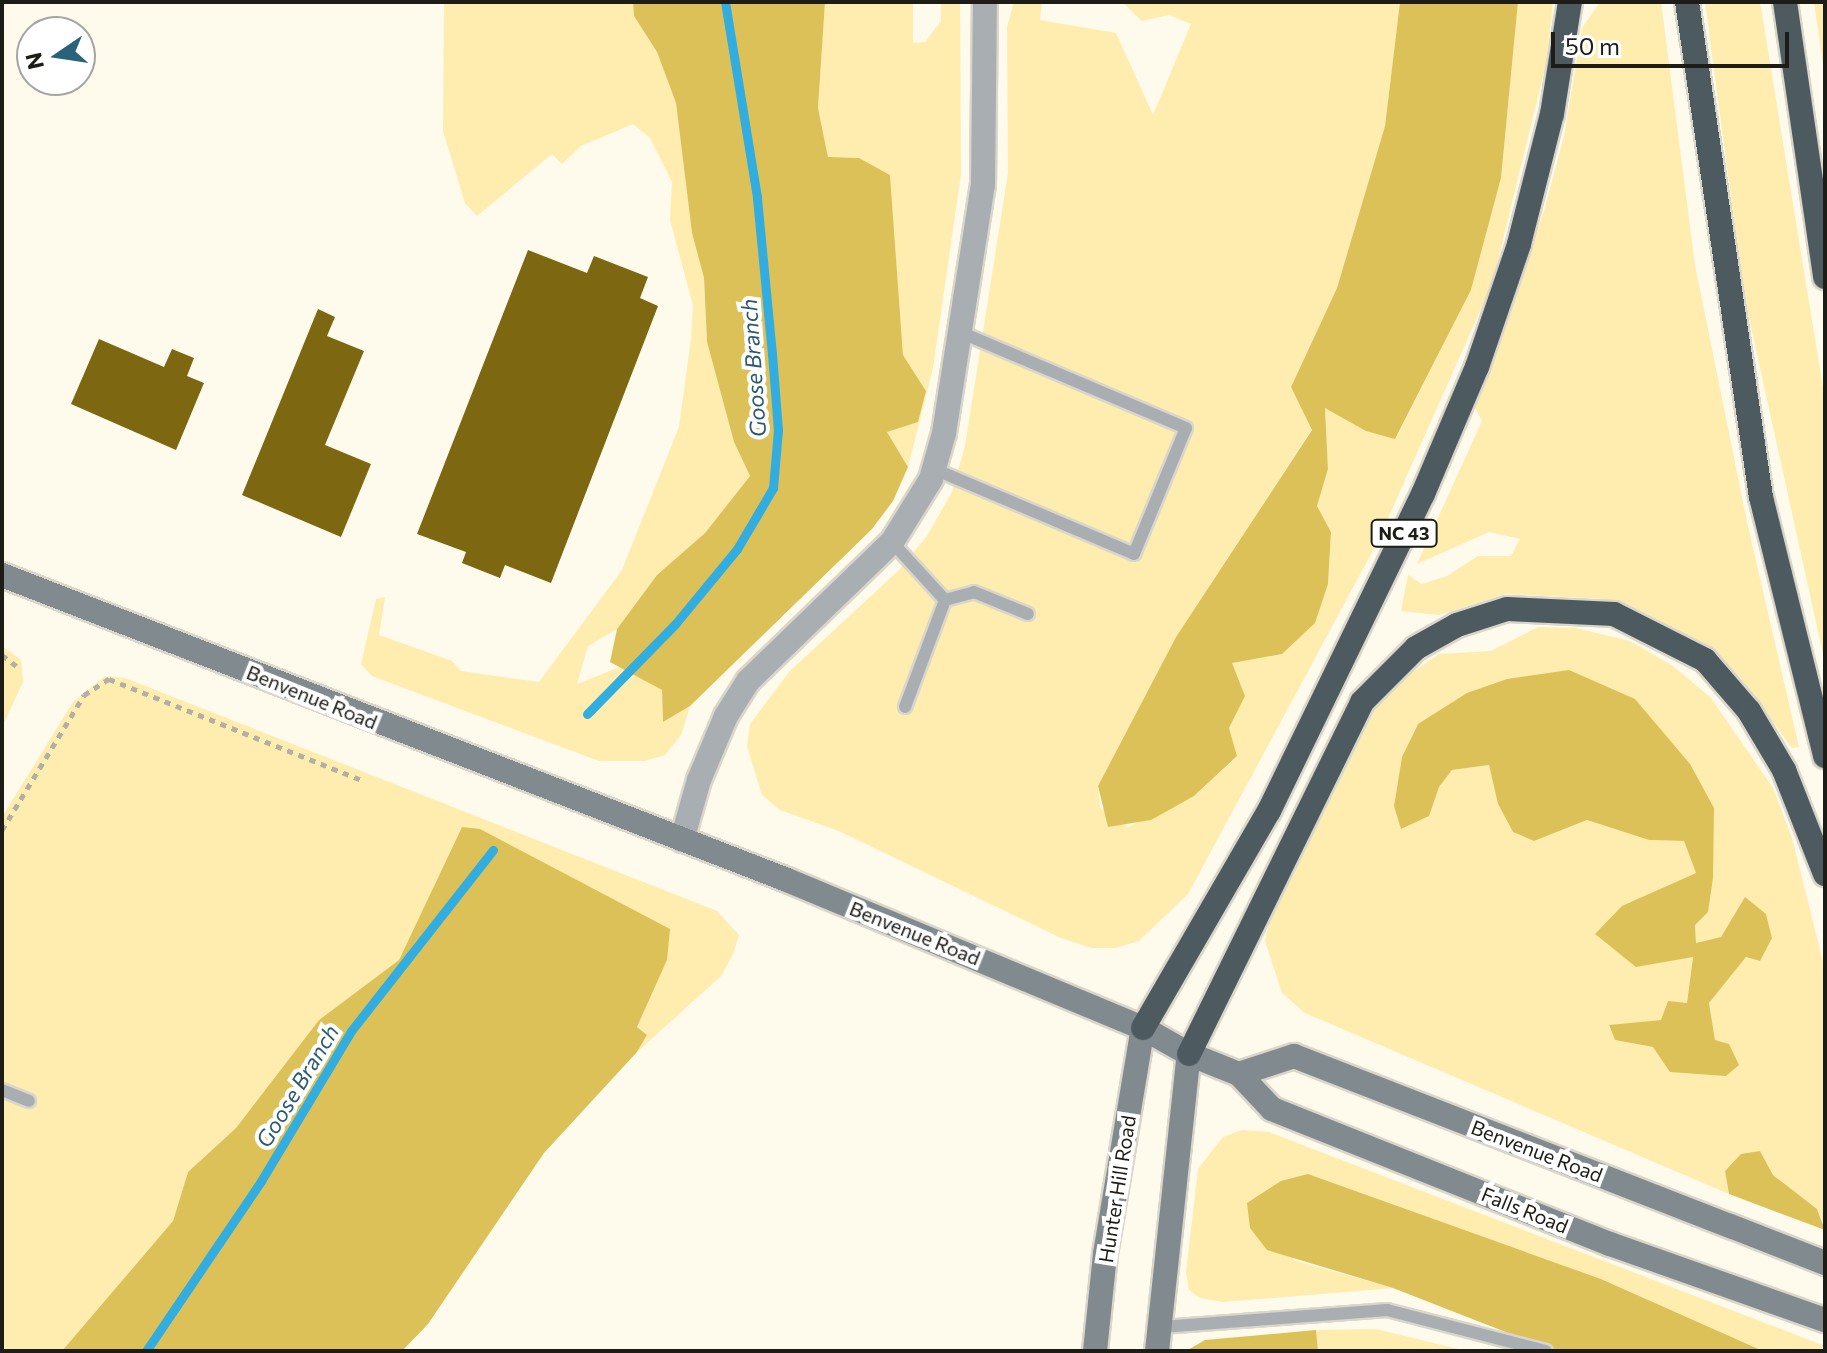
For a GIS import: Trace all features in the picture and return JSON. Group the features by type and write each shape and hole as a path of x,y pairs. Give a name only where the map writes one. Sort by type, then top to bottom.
{"highway":[{"name":"NC 43","path":"1143,1028 1269,811 1423,494 1477,367 1519,244 1552,114 1570,2"},
{"path":"1687,2 1761,497 1825,756"},
{"path":"1785,2 1825,277"},
{"path":"1189,1054 1362,702 1416,648 1457,625 1507,609 1614,614 1705,660 1749,711 1784,770 1825,874"}],"main road":[{"name":"Benvenue Road","path":"2,575 682,840 1143,1028 1189,1054 1239,1074 1294,1056 1825,1263"},
{"name":"Hunter Hill Road","path":"1095,1351 1105,1254 1143,1028"},
{"path":"1157,1351 1162,1327 1189,1054"},
{"name":"Falls Road","path":"1239,1074 1272,1109 1610,1244 1825,1320"}],"street":[{"path":"682,840 704,767 748,681 892,542 914,514 934,469 983,185 985,2"}],"lane":[{"path":"934,469 1134,554 1186,428 960,332"},
{"path":"892,542 945,600"},
{"path":"945,600 974,592 1028,614"},
{"path":"905,707 945,600"},
{"path":"2,1090 29,1101"},
{"path":"1162,1327 1387,1310 1546,1351"}],"path":[{"path":"2,655 19,668"},
{"path":"2,830 84,695 109,679 362,780"}],"shaded area":[{"path":"444,2 633,2 634,16 657,52 676,103 692,233 704,278 707,342 734,442 750,476 705,533 657,575 617,629 588,646 577,684 620,667 662,690 663,722 690,706 681,735 665,755 645,761 599,761 372,676 361,664 376,599 385,597 379,635 452,661 461,671 539,682 622,570 679,427 691,339 693,305 670,220 672,182 650,138 633,124 581,146 562,164 552,154 477,216 465,203 443,131"},
{"path":"633,2 825,2 818,108 828,157 859,158 890,175 903,355 926,391 918,422 887,432 908,467 893,501 872,529 690,706 663,722 662,690 610,662 617,629 657,575 705,533 750,476 734,442 707,342 704,278 692,233 676,103 657,52 634,16"},
{"path":"825,2 913,2 913,43 925,42 941,21 941,2 960,2 961,174 933,368 908,467 887,432 926,391 903,355 890,175 859,158 828,157 818,108"},
{"path":"1014,2 1042,2 1040,20 1116,33 1153,115 1191,24 1169,15 1142,21 1122,2 1400,2 1385,126 1337,288 1291,387 1312,429 1176,637 1098,786 1100,807 1128,827 1194,796 1237,757 1229,728 1244,696 1231,662 1282,654 1328,584 1331,532 1317,506 1328,469 1325,407 1396,438 1471,290 1501,178 1518,2 1553,2 1546,64 1492,284 1377,543 1188,894 1139,941 1115,948 1091,948 1061,938 839,831 780,810 762,795 747,746 750,724 790,671 899,570 927,536 952,492 965,446 1008,173 1007,27"},
{"path":"1400,2 1518,2 1501,178 1471,290 1395,439 1366,431 1325,408 1328,469 1317,506 1331,532 1328,584 1315,623 1282,654 1232,663 1245,696 1229,728 1237,756 1194,796 1151,820 1108,827 1098,786 1176,637 1312,430 1291,387 1337,288 1385,126"},
{"path":"1600,2 1661,2 1695,265 1747,522 1799,747 1792,748 1739,676 1715,656 1685,634 1605,599 1506,594 1439,615 1401,611 1408,575 1422,584 1447,576 1478,556 1511,556 1520,539 1489,532 1417,564 1482,421 1474,406 1544,211 1564,136 1582,28"},
{"path":"1705,2 1760,2 1825,400 1825,663 1744,295"},
{"path":"1814,2 1825,2 1825,78"},
{"path":"1538,627 1576,628 1630,641 1673,666 1711,698 1773,788 1792,838 1825,970 1825,1226 1817,1209 1773,1175 1760,1151 1725,1170 1729,1194 1305,1013 1282,993 1265,941 1272,910 1369,715 1401,680 1439,654 1491,651","holes":["1635,699 1654,726 1708,912 1695,925 1696,943 1721,937 1745,898 1766,914 1772,938 1759,961 1746,957 1709,1003 1715,1040 1653,1047 1615,1040 1609,1026 1661,1020 1687,1003 1693,956 1636,967 1660,889 1696,873 1684,841 1649,840 1587,820 1534,841 1513,832 1498,804 1489,765 1452,770 1439,787 1394,806 1402,758 1417,725"]},
{"path":"2,646 21,660 23,682 2,727"},
{"path":"1569,670 1635,699 1690,764 1714,808 1713,878 1708,912 1695,925 1696,943 1721,937 1745,897 1766,914 1772,938 1760,961 1746,957 1709,1003 1715,1040 1729,1044 1739,1065 1726,1076 1670,1072 1653,1047 1615,1040 1609,1025 1661,1020 1668,1001 1687,1003 1693,957 1636,967 1595,934 1622,906 1696,873 1684,841 1649,840 1587,820 1534,841 1513,832 1498,804 1489,765 1452,770 1439,787 1429,816 1401,829 1394,806 1402,757 1418,724 1467,693 1507,679"},
{"path":"105,676 125,678 717,911 739,935 733,954 721,976 637,1052 647,1035 637,1027 667,960 462,827 399,960 319,1020 236,1128 188,1172 173,1221 62,1351 2,1351 2,817 73,702"},
{"path":"462,827 480,829 670,929 667,960 637,1027 647,1035 637,1052 544,1153 428,1324 402,1351 62,1351 173,1221 188,1172 236,1128 319,1020 399,960"},
{"path":"1242,1130 1269,1132 1825,1346 1825,1351 1763,1351 1601,1279 1308,1174 1293,1260 1393,1288 1223,1302 1200,1298 1189,1290 1186,1272 1198,1169 1223,1137"},
{"path":"1760,1151 1773,1175 1817,1209 1825,1230 1729,1194 1725,1171 1741,1154"},
{"path":"1308,1174 1601,1279 1763,1351 1554,1351 1393,1288 1267,1250 1250,1228 1247,1203 1281,1181"},
{"path":"1376,1329 1466,1351 1318,1351 1316,1330"},
{"path":"1316,1330 1318,1351 1186,1351 1205,1340"}],"building":[{"path":"528,250 587,273 594,256 648,277 640,298 658,306 551,583 505,565 500,578 462,563 466,552 417,534"},
{"path":"318,309 335,317 327,336 364,351 325,445 371,464 341,537 242,495"},
{"path":"99,339 164,367 172,349 194,358 187,376 204,383 176,450 71,404"}],"waterway":[{"name":"Goose Branch","path":"587,714 676,623 737,549 773,488 778,430 757,197 725,2"},
{"name":"Goose Branch","path":"146,1351 261,1181 351,1031 493,850"}]}
